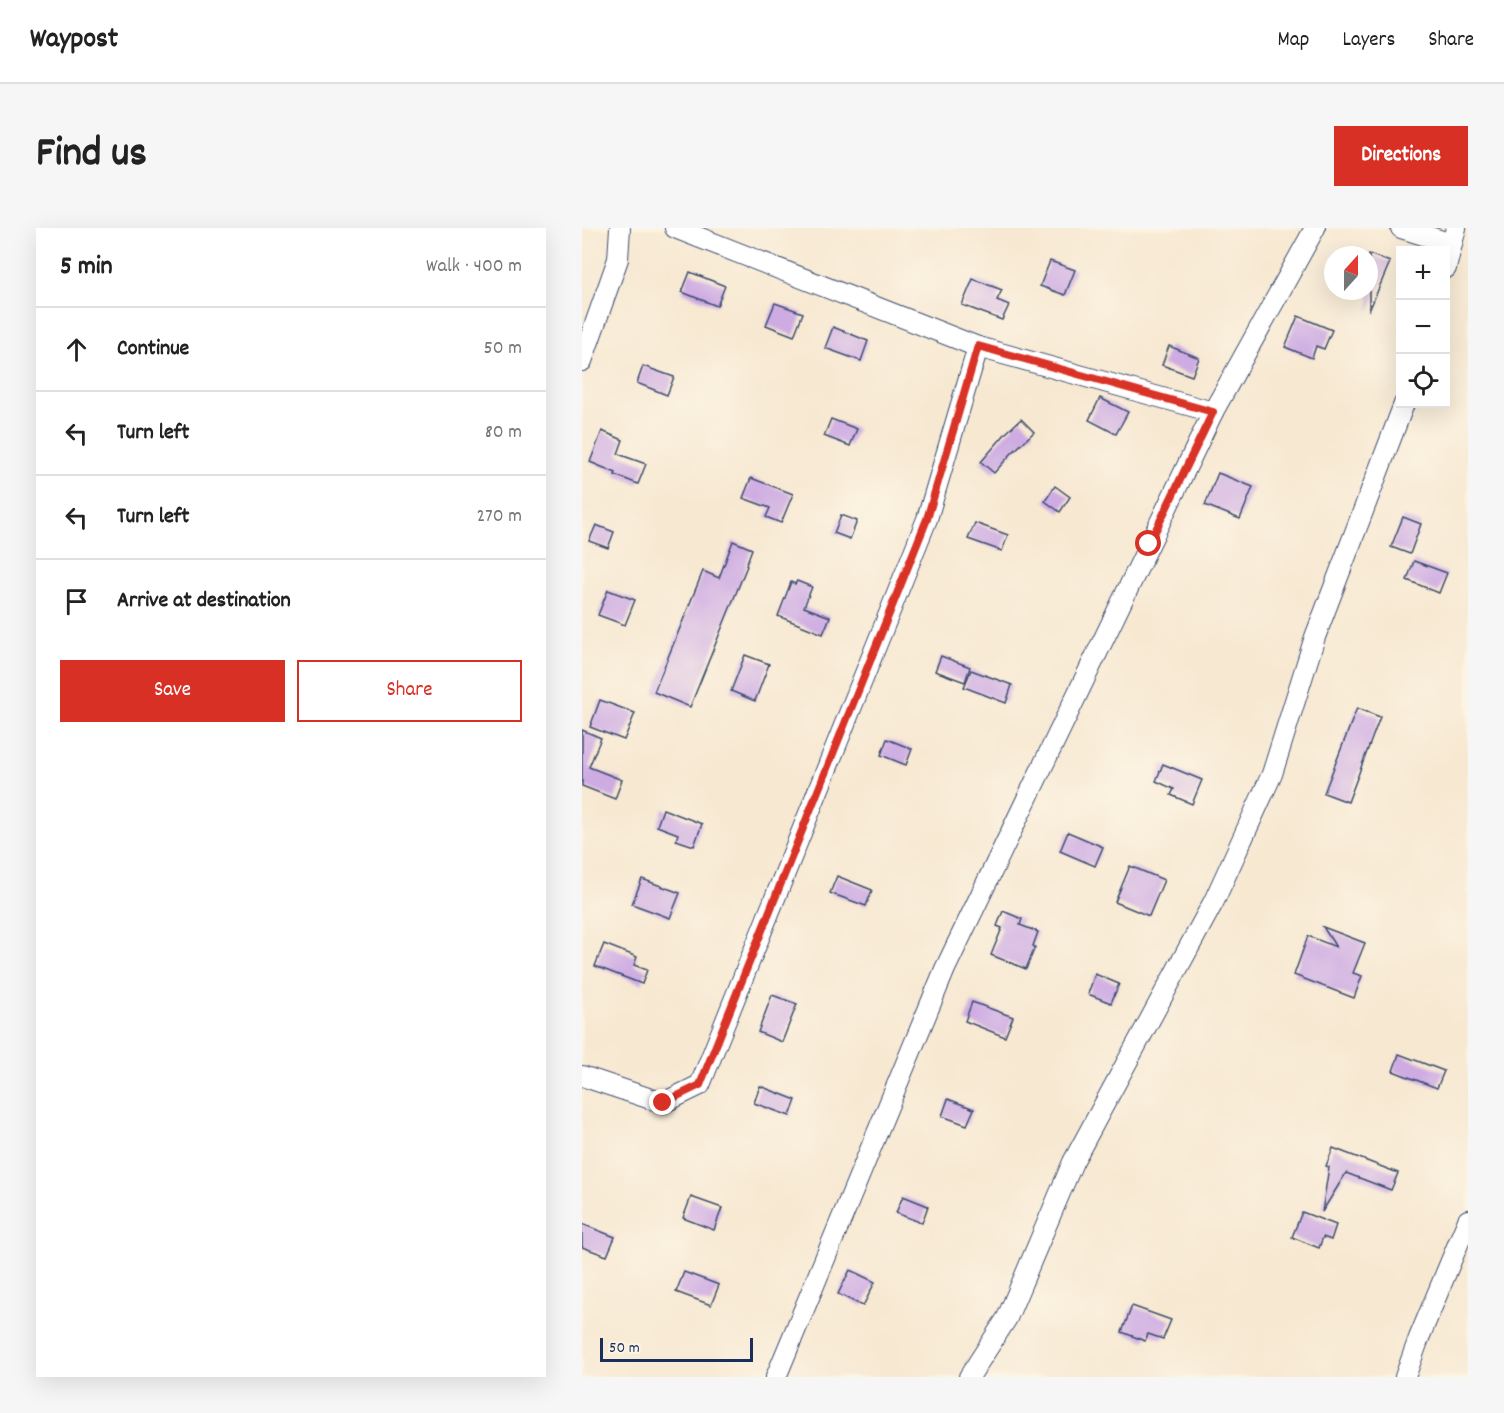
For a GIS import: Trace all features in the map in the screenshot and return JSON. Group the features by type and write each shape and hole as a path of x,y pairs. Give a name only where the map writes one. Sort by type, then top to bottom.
{"street":[{"path":"582,361 618,259 620,228"},
{"path":"675,228 978,346 1213,412"},
{"path":"776,1377 945,969 1213,412 1315,228"},
{"path":"1401,228 1454,236 1450,252"},
{"path":"582,1076 663,1103 700,1085 927,519 978,346"},
{"path":"969,1377 1007,1318 1073,1162 1214,901 1272,774 1315,637 1402,408"},
{"path":"1405,1377 1468,1220"}],"building":[{"path":"1378,257 1390,262 1378,290"},
{"path":"1050,261 1075,270 1065,295 1040,286"},
{"path":"690,272 725,286 717,306 682,292"},
{"path":"973,279 1002,290 997,300 1009,305 1002,320 962,305"},
{"path":"1369,300 1374,300 1369,311"},
{"path":"775,303 803,313 794,336 766,325"},
{"path":"1298,316 1332,330 1324,349 1316,346 1312,358 1285,347"},
{"path":"833,327 868,341 861,361 825,348"},
{"path":"1169,346 1199,358 1192,376 1162,365"},
{"path":"643,366 674,377 667,395 637,383"},
{"path":"1100,398 1128,412 1116,434 1089,420"},
{"path":"831,419 857,429 850,446 824,436"},
{"path":"1021,419 1034,432 994,473 981,462"},
{"path":"602,431 623,440 618,454 646,464 638,484 590,462"},
{"path":"1218,473 1253,487 1240,519 1205,505"},
{"path":"751,478 793,494 781,523 766,517 770,508 743,498"},
{"path":"1055,486 1070,497 1060,512 1045,501"},
{"path":"841,515 857,521 850,539 834,533"},
{"path":"1403,517 1421,524 1410,554 1391,547"},
{"path":"975,523 1008,535 1002,551 968,539"},
{"path":"596,525 614,532 608,548 589,541"},
{"path":"733,541 752,549 690,707 654,692 703,571 719,578"},
{"path":"1414,561 1447,573 1439,593 1407,580"},
{"path":"797,581 812,587 804,607 830,617 823,634 778,616 791,582 795,584"},
{"path":"608,590 635,600 625,625 598,615"},
{"path":"745,655 769,664 755,701 731,691"},
{"path":"941,656 970,667 965,682 935,671"},
{"path":"971,670 1012,685 1006,703 964,687"},
{"path":"600,700 635,713 624,740 590,727"},
{"path":"1357,708 1380,717 1348,802 1324,793"},
{"path":"582,730 601,738 589,767 622,780 615,799 582,786"},
{"path":"887,739 912,749 906,765 881,755"},
{"path":"1163,764 1202,780 1192,804 1171,795 1174,789 1156,781"},
{"path":"663,809 702,824 694,846 676,840 678,834 657,826"},
{"path":"1068,832 1103,847 1095,866 1060,851"},
{"path":"1130,866 1164,880 1149,916 1115,902"},
{"path":"837,876 872,890 866,906 830,893"},
{"path":"642,879 680,893 670,918 632,904"},
{"path":"1003,911 1022,919 1020,925 1038,932 1026,969 991,955 1002,928 997,926"},
{"path":"1323,927 1365,943 1353,973 1362,976 1354,998 1294,975 1308,936 1336,947"},
{"path":"604,944 637,957 634,965 647,970 642,984 595,966"},
{"path":"1095,974 1119,984 1111,1003 1088,994"},
{"path":"772,995 797,1004 782,1042 758,1032"},
{"path":"972,1002 1013,1017 1005,1037 965,1021"},
{"path":"1399,1054 1444,1071 1437,1088 1393,1071"},
{"path":"760,1086 796,1100 790,1116 754,1103"},
{"path":"948,1099 974,1109 967,1125 942,1116"},
{"path":"1333,1148 1398,1173 1391,1190 1346,1173 1322,1212 1329,1167 1326,1166"},
{"path":"903,1196 928,1206 922,1223 896,1213"},
{"path":"691,1197 722,1208 714,1230 683,1218"},
{"path":"1302,1212 1336,1225 1331,1240 1323,1237 1319,1248 1292,1237"},
{"path":"582,1224 615,1237 607,1256 582,1247"},
{"path":"850,1270 875,1282 863,1306 838,1294"},
{"path":"684,1272 719,1285 711,1305 676,1292"},
{"path":"1132,1306 1171,1320 1163,1339 1148,1334 1145,1341 1122,1332"}],"route":[{"path":"663,1103 700,1085 927,519 978,346 1213,412 1149,544"}]}
